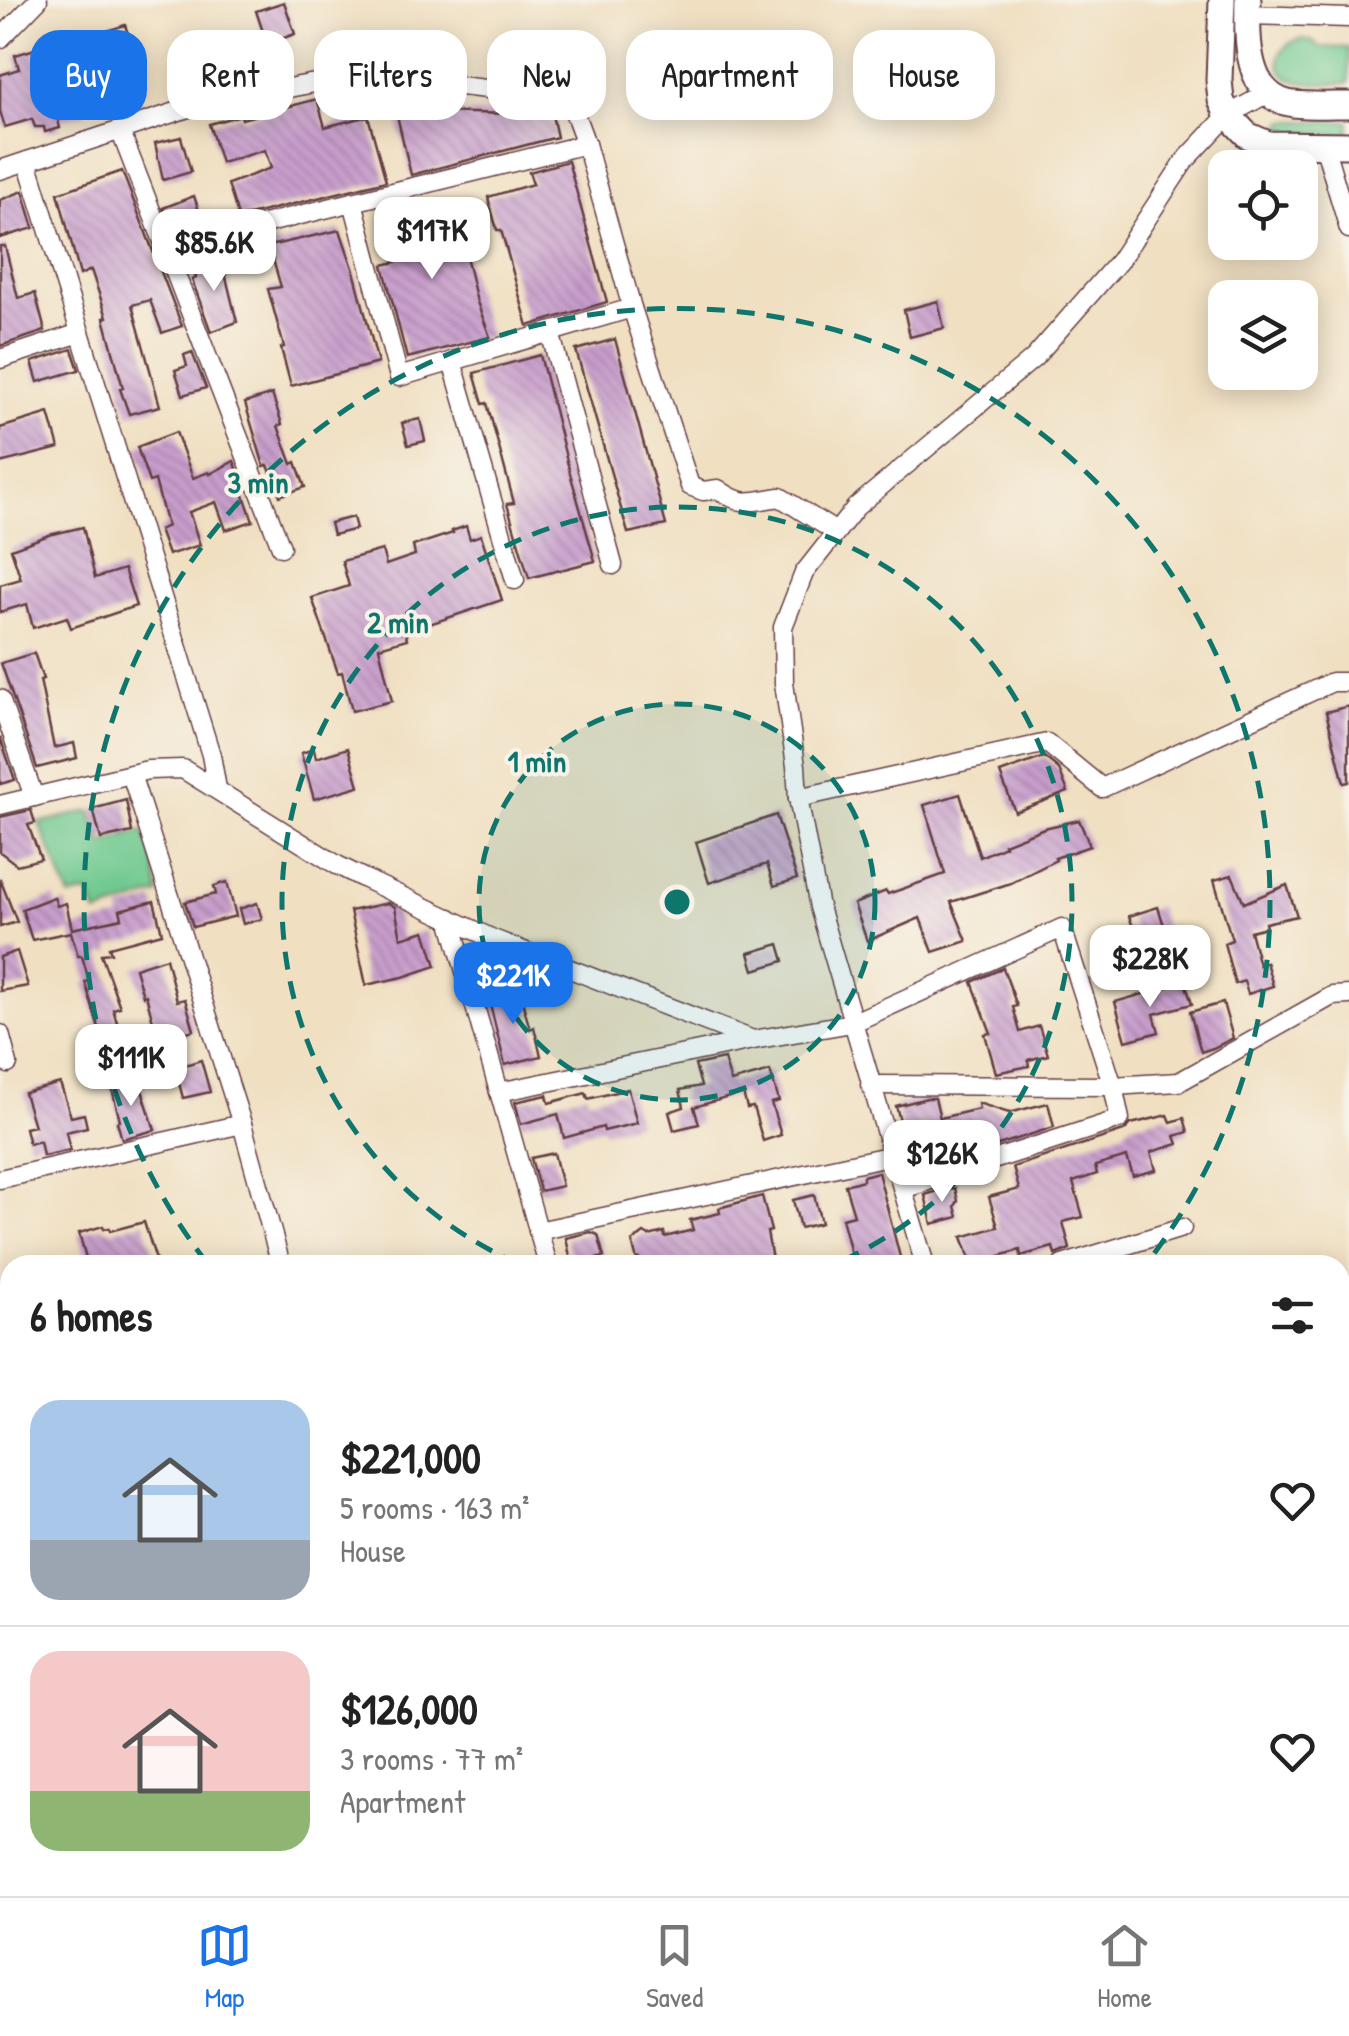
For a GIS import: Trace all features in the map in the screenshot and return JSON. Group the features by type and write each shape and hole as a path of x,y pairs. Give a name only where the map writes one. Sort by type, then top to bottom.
{"main road":[{"path":"1222,0 1218,80 1228,115 1247,135 1268,144 1337,145"},
{"path":"1248,8 1252,68 1266,94 1291,104 1349,105"}],"street":[{"path":"0,39 38,0"},
{"path":"1248,8 1349,18"},
{"path":"0,170 212,103 336,79 386,78 570,98 690,486 703,492 718,489 749,504 780,497 836,532"},
{"path":"921,1255 819,907 798,798 784,683 783,627 804,573 856,507 1034,358 1120,262 1184,162 1228,115 1266,94"},
{"path":"120,130 281,548"},
{"path":"248,228 586,144"},
{"path":"1337,145 1349,229"},
{"path":"27,161 211,755 217,789"},
{"path":"353,202 398,377 632,308"},
{"path":"550,332 614,565"},
{"path":"0,359 80,333"},
{"path":"452,361 516,580"},
{"path":"798,798 1047,742 1102,788 1332,682 1349,682"},
{"path":"0,699 34,797"},
{"path":"0,805 148,770 183,769 337,865 494,939 753,1040"},
{"path":"131,774 242,1124 278,1255"},
{"path":"450,918 545,1255"},
{"path":"499,1092 852,1022 1062,928 1120,1119 904,1189"},
{"path":"870,1085 1112,1086 1179,1082 1332,996 1349,995"},
{"path":"0,1034 8,1064"},
{"path":"0,1180 242,1124"},
{"path":"538,1231 892,1155"},
{"path":"1094,1255 1182,1228"}],"green space":[{"path":"1301,39 1319,47 1349,48 1349,83 1305,83 1284,73 1280,67 1281,54"},
{"path":"1286,121 1349,121 1349,134 1284,133 1281,127"},
{"path":"90,811 102,844 143,830 159,894 97,914 89,893 70,897 39,823"}],"building":[{"path":"284,2 294,30 262,30 256,11"},
{"path":"30,50 30,120 5,127 0,111 0,75 19,69 15,55"},
{"path":"314,100 314,120 323,120 325,127 369,120 386,181 239,219 228,184 271,168 265,150 221,163 209,124 223,120 294,120 294,105"},
{"path":"467,113 487,113 487,120 553,120 557,137 411,175 398,120 467,120"},
{"path":"32,120 58,120 60,128 45,132 44,127 35,127"},
{"path":"181,137 191,172 163,180 155,143"},
{"path":"568,161 607,302 528,326 488,197 533,184 529,172"},
{"path":"122,171 182,326 162,333 150,300 132,305 160,406 129,414 120,389 123,388 104,318 107,317 91,270 80,275 58,193"},
{"path":"23,191 34,228 0,238 0,200"},
{"path":"194,196 205,229 174,236 163,208"},
{"path":"453,201 477,302 490,337 407,358 383,265 396,262 386,218"},
{"path":"340,230 378,363 291,386 268,289 281,287 269,246"},
{"path":"0,246 5,246 18,298 35,293 45,331 0,346"},
{"path":"221,257 237,322 211,332 192,280 196,278 193,266"},
{"path":"938,301 944,328 910,337 904,310"},
{"path":"615,339 666,525 628,533 576,350"},
{"path":"72,349 79,370 38,382 32,362"},
{"path":"192,352 206,388 183,395 175,370 187,366 184,355"},
{"path":"540,355 595,561 529,578 507,504 514,503 487,403 483,404 474,373"},
{"path":"272,394 282,424 278,426 305,487 280,496 268,465 264,466 245,403"},
{"path":"49,413 59,448 0,463 0,428"},
{"path":"420,419 425,441 408,445 402,423"},
{"path":"176,432 193,478 234,461 253,521 226,530 216,502 189,512 200,545 168,555 159,530 167,526 155,480 149,482 137,447"},
{"path":"353,517 356,529 333,535 330,523"},
{"path":"466,526 470,539 481,535 502,600 405,632 407,639 379,647 392,701 352,711 342,672 338,673 312,598 349,586 342,561 382,550 386,565 415,555 413,546"},
{"path":"83,527 95,578 124,569 136,606 71,628 67,617 33,628 27,604 0,612 0,585 21,579 11,549"},
{"path":"34,653 43,679 40,680 54,748 74,743 77,758 37,768 1,663"},
{"path":"1349,706 1349,782 1344,783 1326,712"},
{"path":"0,737 15,780 0,784"},
{"path":"348,748 359,786 314,799 301,753 314,749 316,758"},
{"path":"1044,757 1059,769 1068,792 1015,812 1000,773"},
{"path":"960,794 980,857 1044,828 1079,820 1090,846 1055,858 1011,883 951,902 967,941 933,952 920,918 867,941 854,904 945,874 924,805"},
{"path":"126,800 132,832 101,839 93,809"},
{"path":"31,810 35,823 28,825 41,859 17,865 0,852 0,817"},
{"path":"776,815 797,879 774,886 767,864 709,883 696,842"},
{"path":"1232,875 1244,903 1287,885 1297,916 1265,923 1266,927 1250,931 1259,965 1266,962 1273,986 1248,994 1244,981 1235,984 1224,943 1232,940 1214,880"},
{"path":"0,879 17,922 0,927"},
{"path":"227,882 236,916 193,927 185,902 216,894 214,886"},
{"path":"54,897 57,906 66,903 72,929 122,918 120,910 154,901 162,933 109,947 111,953 101,954 120,1007 113,1009 127,1056 109,1063 85,982 89,981 82,956 78,956 71,932 32,940 22,909"},
{"path":"257,903 262,919 243,924 239,909"},
{"path":"388,903 395,907 401,938 425,931 436,966 366,985 350,911"},
{"path":"1158,907 1168,938 1126,951 1128,958 1108,964 1100,937 1133,927 1129,916"},
{"path":"779,944 784,961 754,970 749,953"},
{"path":"17,951 28,986 0,991 0,957"},
{"path":"166,958 177,1001 185,999 194,1030 158,1040 135,968"},
{"path":"1003,968 1017,1006 1013,1007 1020,1032 1039,1026 1048,1055 1028,1060 1029,1066 996,1073 985,1034 991,1033 972,982"},
{"path":"1185,982 1192,1004 1154,1014 1159,1032 1126,1041 1115,1002"},
{"path":"518,987 541,1056 505,1065 488,996"},
{"path":"1223,1003 1233,1038 1201,1052 1190,1012"},
{"path":"724,1059 731,1082 770,1071 779,1101 771,1103 781,1135 763,1141 753,1107 747,1108 743,1093 694,1107 699,1124 674,1130 669,1112 684,1107 680,1090 701,1086 695,1065"},
{"path":"201,1060 210,1092 183,1098 175,1068"},
{"path":"125,1078 128,1084 139,1081 155,1130 122,1139 110,1081"},
{"path":"60,1083 71,1117 84,1114 87,1127 66,1132 70,1150 43,1156 40,1141 29,1144 25,1128 34,1126 24,1093"},
{"path":"628,1089 637,1123 564,1138 558,1114 521,1124 515,1102 547,1095 549,1103 586,1093 588,1099"},
{"path":"935,1098 940,1118 979,1109 978,1103 1009,1113 1048,1103 1054,1127 992,1147 991,1144 953,1153 954,1159 914,1172 896,1106"},
{"path":"1168,1115 1171,1122 1184,1118 1188,1132 1175,1136 1178,1144 1151,1152 1156,1170 1133,1176 1127,1157 1095,1166 1097,1174 1073,1182 1083,1217 1063,1222 1070,1249 1055,1255 1053,1247 1025,1255 1020,1250 1003,1255 969,1255 962,1237 998,1227 989,1197 1019,1189 1013,1167 1124,1131 1131,1124"},
{"path":"554,1153 562,1186 540,1191 531,1158"},
{"path":"878,1172 899,1255 851,1255 842,1218 854,1215 845,1185 863,1180 863,1176"},
{"path":"955,1188 958,1217 932,1224 925,1195"},
{"path":"814,1195 821,1223 800,1228 793,1200"},
{"path":"762,1196 771,1231 767,1232 771,1255 636,1255 632,1242 644,1233 649,1236 664,1232 665,1237 693,1230 690,1220 720,1213 719,1208"},
{"path":"144,1222 154,1255 85,1255 79,1233 103,1226 110,1231"},
{"path":"591,1232 598,1235 603,1255 570,1255 566,1238"}]}
